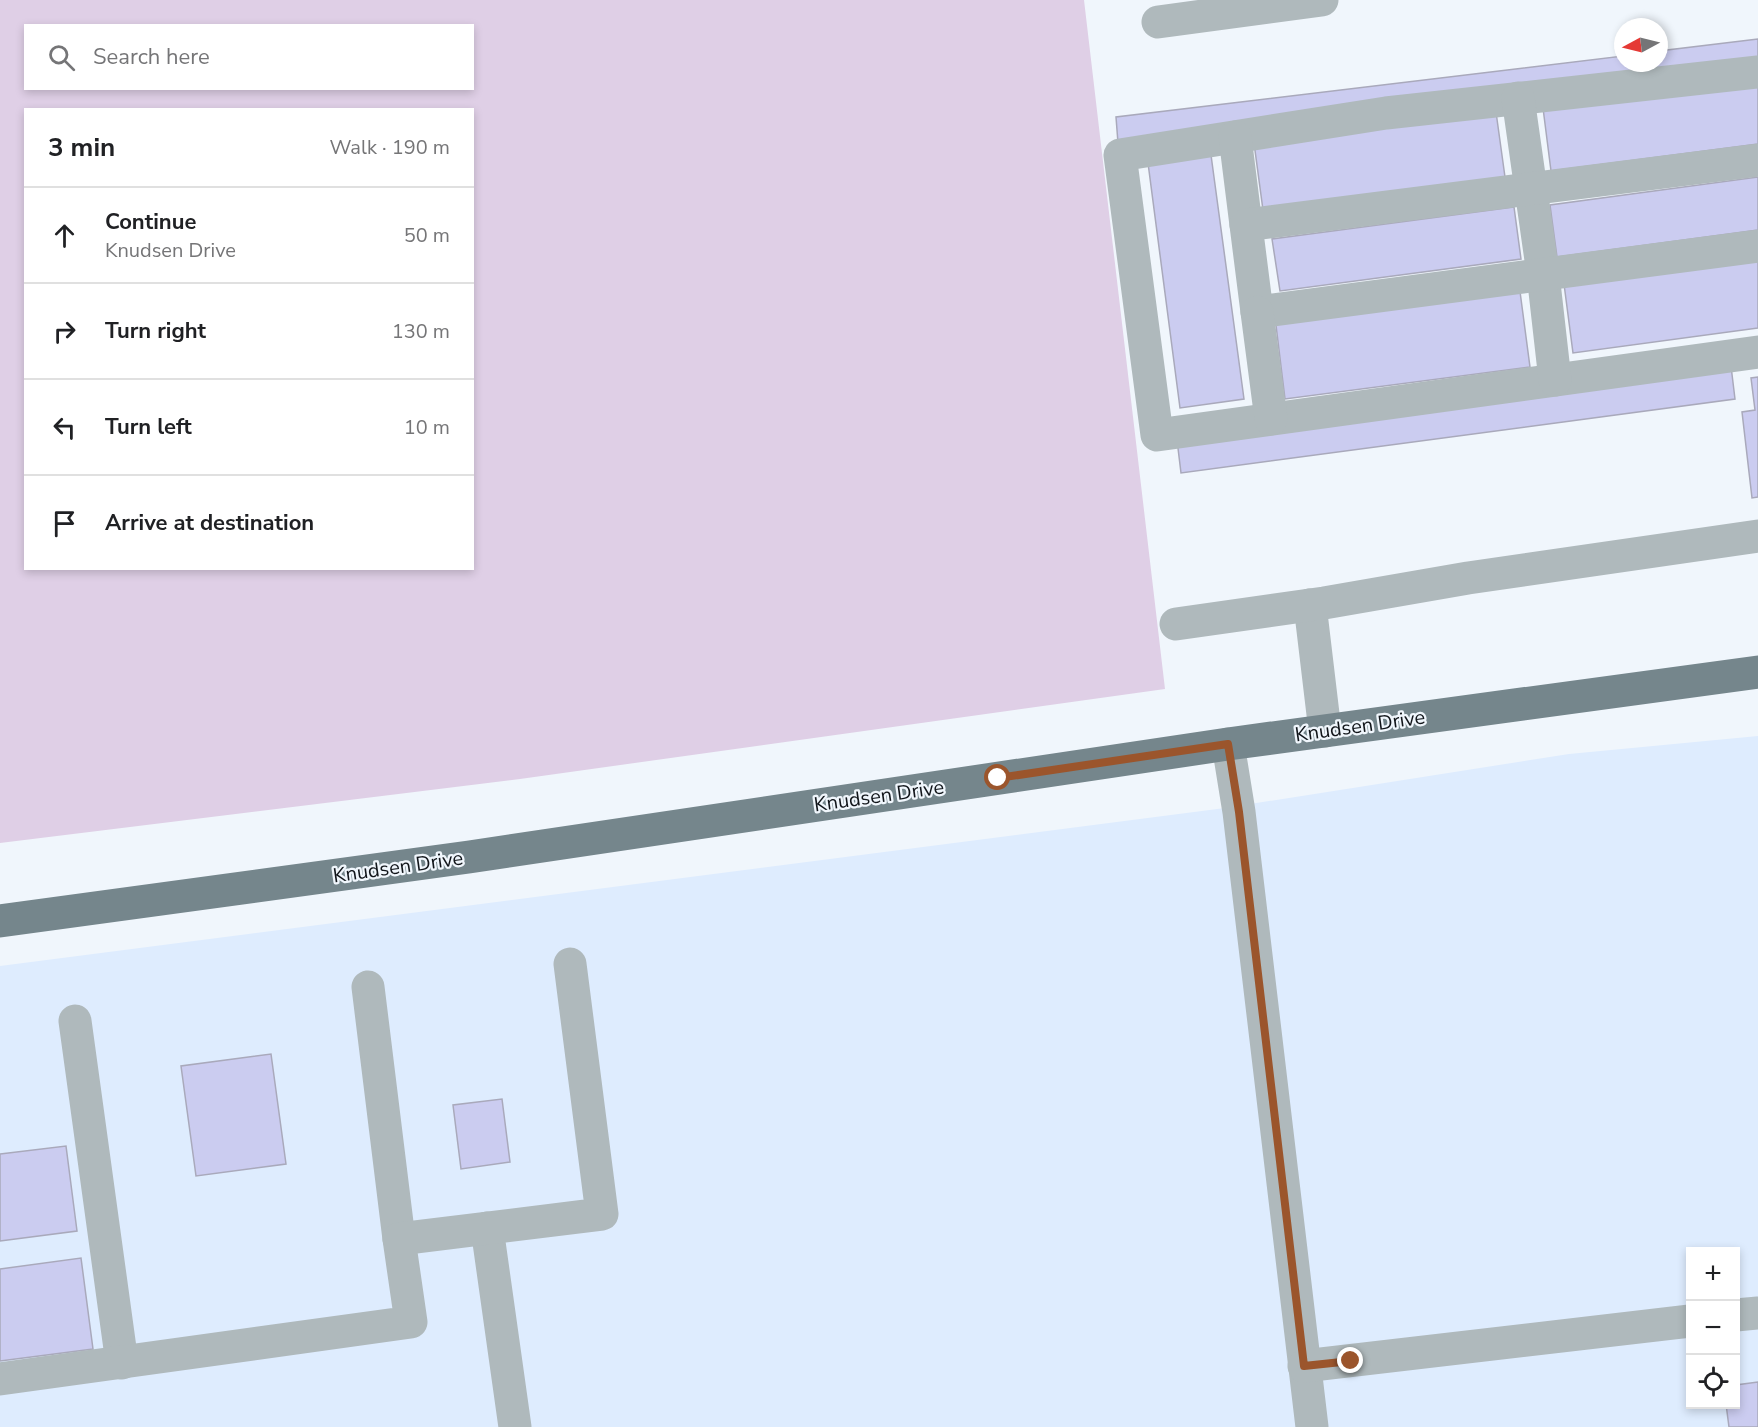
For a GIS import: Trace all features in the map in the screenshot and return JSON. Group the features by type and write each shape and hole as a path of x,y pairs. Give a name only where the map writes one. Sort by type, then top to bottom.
{"main road":[{"name":"Knudsen Drive","path":"0,921 469,857 1228,744 1758,672"}],"lane":[{"path":"1158,22 1322,0"},
{"path":"1758,72 1386,113 1120,154 1157,435 1758,352"},
{"path":"1518,98 1543,274 1555,380"},
{"path":"1235,137 1271,419"},
{"path":"1246,225 1758,160"},
{"path":"1257,312 1758,246"},
{"path":"1176,624 1310,605 1468,578 1758,536"},
{"path":"1310,605 1325,731"},
{"path":"1228,744 1239,812 1312,1427"},
{"path":"399,1239 602,1214 570,964"},
{"path":"0,1379 411,1322 368,987"},
{"path":"75,1021 122,1363"},
{"path":"487,1228 515,1427"},
{"path":"1740,1315 1758,1313"},
{"path":"1304,1366 1686,1321"}],"shaded area":[{"path":"0,0 1084,0 1165,689 520,779 0,843"},
{"path":"1758,736 1758,1427 0,1427 0,966 1225,808 1569,754"}],"building":[{"path":"1758,39 1758,66 1118,143 1116,117 1614,57 1614,72 1668,72 1668,50"},
{"path":"1758,79 1758,144 1551,171 1543,108"},
{"path":"1496,112 1505,177 1263,210 1254,143"},
{"path":"1211,155 1244,399 1180,408 1148,163"},
{"path":"1758,177 1758,230 1557,257 1550,205"},
{"path":"1514,207 1521,259 1280,291 1272,239"},
{"path":"1758,258 1758,328 1573,353 1564,284"},
{"path":"1519,284 1530,367 1285,399 1275,317"},
{"path":"1731,366 1735,399 1181,473 1177,440"},
{"path":"1758,377 1758,497 1752,498 1742,412 1755,410 1751,378"},
{"path":"271,1054 286,1164 196,1176 181,1066"},
{"path":"502,1099 510,1162 461,1169 453,1105"},
{"path":"66,1146 77,1231 0,1241 0,1154"},
{"path":"81,1258 93,1349 0,1361 0,1269"},
{"path":"1758,1382 1758,1427 1729,1427 1727,1409 1740,1409 1740,1384"}],"route":[{"path":"998,778 1228,744 1239,812 1304,1366 1351,1361"}]}
